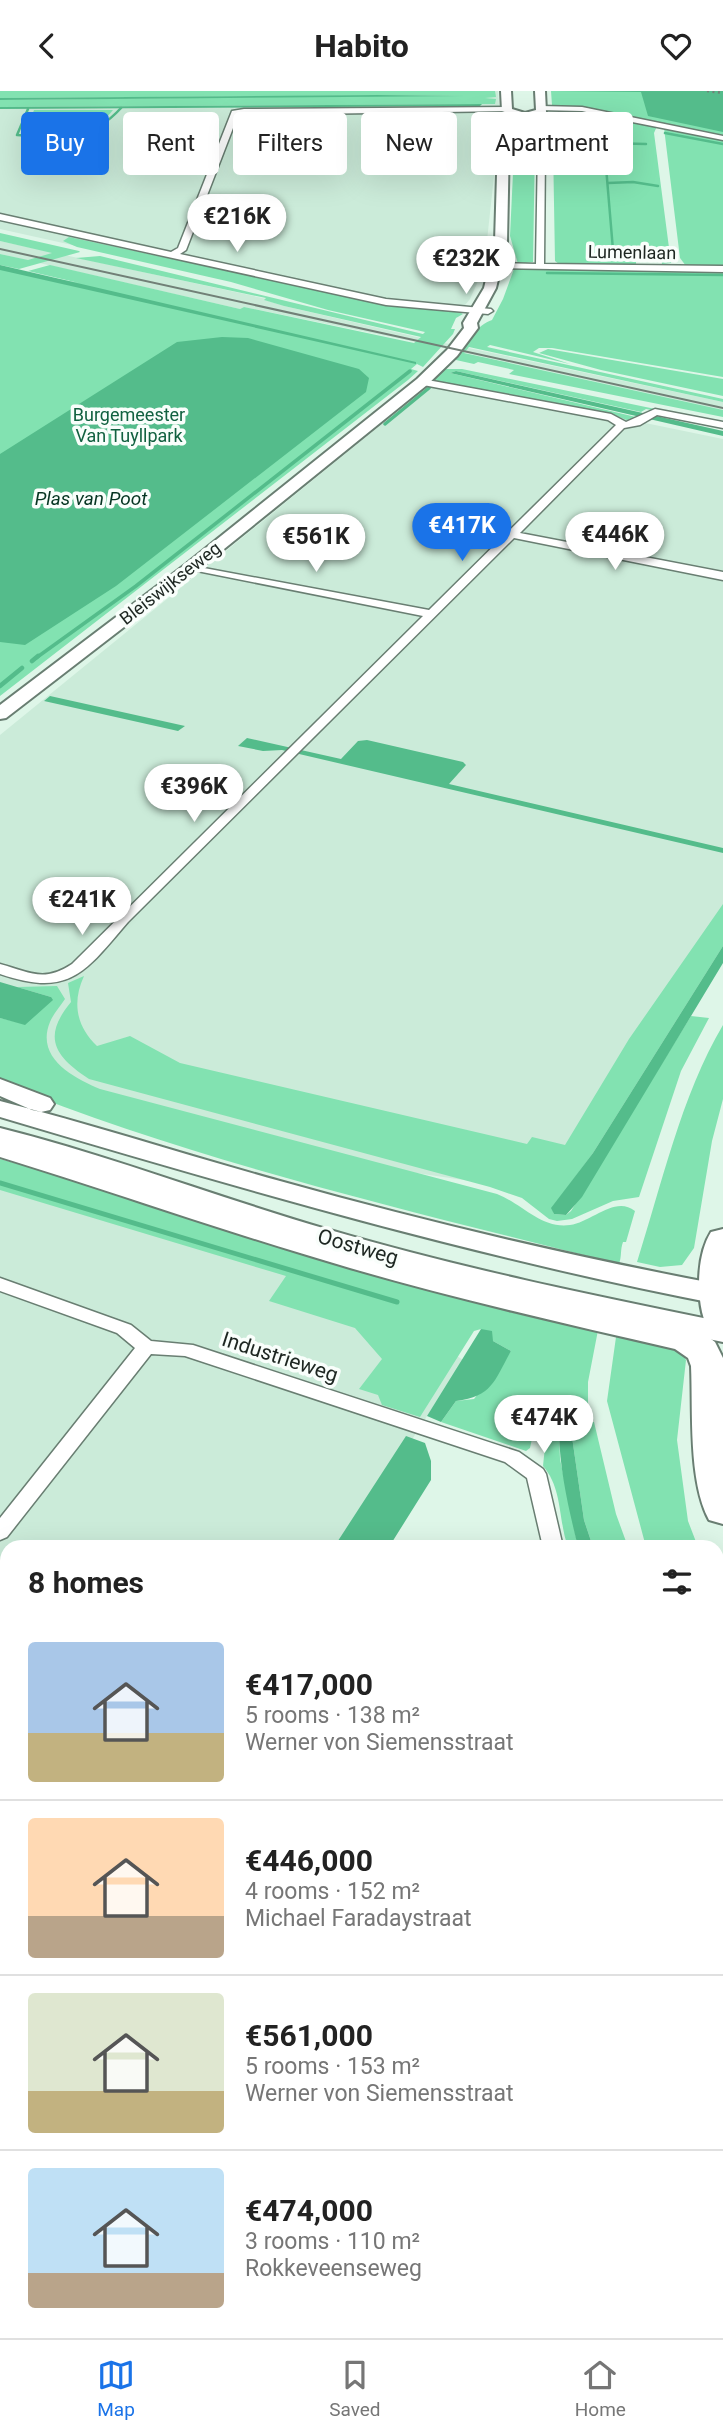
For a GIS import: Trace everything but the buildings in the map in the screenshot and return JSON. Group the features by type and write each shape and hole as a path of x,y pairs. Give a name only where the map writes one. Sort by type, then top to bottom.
{"highway":[{"path":"2,1145 227,1220 397,1269 532,1304 681,1336 702,1352 709,1366 712,1446 723,1510"},
{"path":"723,1240 719,1295 723,1330"},
{"path":"711,1388 720,1361 723,1340"}],"main road":[{"path":"0,1087 59,1111 129,1147"},
{"name":"Oostweg","path":"0,1109 469,1242 719,1295"},
{"name":"Oostweg","path":"2,1145 384,1254 567,1300 723,1330"}],"street":[{"path":"540,91 540,112"},
{"path":"171,255 182,250 235,113 505,99"},
{"path":"541,108 597,112"},
{"path":"633,119 723,138"},
{"path":"0,218 399,304 483,311 501,266 504,175"},
{"path":"540,267 541,175"},
{"name":"Lumenlaan","path":"501,266 723,269"},
{"name":"Bleiswijkseweg","path":"0,714 192,567 422,382 468,333 480,324 483,311"},
{"path":"422,382 611,417 621,422 621,426"},
{"path":"0,969 42,980 60,978 82,963 621,426 655,412 723,425"},
{"path":"514,535 723,576"},
{"path":"192,567 433,614"},
{"path":"0,1284 124,1329 146,1347 0,1532"},
{"name":"Industrieweg","path":"146,1347 186,1350 512,1457 536,1474 550,1540"}],"shaded area":[{"path":"0,91 498,91 499,112 471,112 471,175 494,175 484,268 470,299 446,328 0,229"},
{"path":"0,241 267,299 265,300 284,306 421,338 723,402 723,410 416,342 244,307 240,309 0,254"},
{"path":"436,380 723,439 723,955 576,1205 512,1187 327,1160 73,1089 0,1056 0,735"},
{"path":"0,1177 366,1295 463,1360 347,1540 0,1540"}],"green space":[{"path":"0,91 495,91 496,97 485,98 496,99 495,104 0,107 0,100 463,95 0,98"},
{"path":"551,91 723,91 723,136 633,117 633,112 552,105"},
{"path":"113,110 109,114 109,112 33,112"},
{"path":"633,122 657,126 654,133 671,263 654,265 662,264 661,258 636,257 636,265 559,264 555,261 554,175 633,175"},
{"path":"664,128 723,140 723,266 686,266 680,258"},
{"path":"513,175 534,175 533,262 518,264 510,236"},
{"path":"0,233 80,252 19,269 0,265 0,254 28,260 52,253 0,241"},
{"name":"Burgemeester Van Tuyllpark","path":"69,237 384,304 457,311 463,314 456,318 451,329 455,329 453,334 423,367 417,364 411,369 418,371 408,380 0,696 0,268 79,283 28,271 50,265 240,309 244,307 414,343 421,337 284,306 264,300 266,298 76,258 100,256 423,334 425,332 328,310 231,282 77,247 63,241"},
{"path":"514,269 723,270 723,377 552,348 539,348 533,352 570,364 490,345 487,347 723,399 723,402 469,347 464,353 723,410 723,417 509,374 514,370 478,362 474,364 456,360 456,355 482,325 492,320"},
{"path":"548,349 723,379 723,396 601,370 539,353"},
{"path":"445,369 462,369 723,423 646,409 641,412 456,371 450,373 636,417 632,422 619,417 432,380"},
{"path":"723,904 723,946 593,1153 552,1208 554,1214 566,1215 571,1211 691,1016 709,1018 681,1071 639,1197 613,1201 572,1219 549,1219 522,1198 490,1187 89,1079 67,1062 56,1045 57,1026 71,1002 68,983 84,976 78,995 78,1013 84,1030 97,1046 130,1036 180,1063 527,1144 532,1137 565,1145 629,1039"},
{"path":"57,986 65,999 50,1022 47,1035 52,1056 69,1072 100,1089 497,1194 550,1223 570,1225 611,1208 627,1207 635,1211 626,1242 622,1245 619,1264 228,1161 75,1111 0,1082 0,1018 25,1024 51,997 17,987"},
{"path":"723,1025 723,1099 712,1141 694,1248 682,1265 660,1267 637,1262 684,1111 708,1052"},
{"path":"0,1159 599,1325 588,1382 588,1409 585,1413 541,1412 536,1420 530,1448 526,1451 441,1422 456,1401 474,1399 511,1351 493,1341 481,1329 474,1331 420,1417 382,1405 378,1395 359,1389 382,1359 355,1328 269,1301 286,1276 0,1190"},
{"path":"617,1330 680,1350 686,1360 677,1440 688,1521 695,1540 644,1540 607,1401"},
{"path":"552,1420 594,1422 616,1514 625,1540 591,1540 584,1520 570,1423 559,1434 560,1459 577,1540 566,1540 554,1485 543,1466 547,1427"}],"water":[{"path":"556,91 723,91 723,132 648,116 641,92"},
{"path":"464,96 0,100 0,98"},
{"path":"482,104 480,106 0,109 0,107"},
{"path":"0,265 416,362 416,364 0,270"},
{"name":"Plas van Poot","path":"222,337 248,338 359,369 369,378 366,392 116,586 25,645 0,642 0,454 177,342"},
{"path":"456,371 723,431 723,436 450,373"},
{"path":"50,696 185,726 178,731 44,701"},
{"path":"247,738 341,759 358,741 367,740 463,762 466,765 449,784 723,848 723,853 282,750 263,751 238,746"},
{"path":"723,946 723,963 582,1197 566,1215 554,1214 551,1208 593,1153"},
{"path":"0,982 51,997 53,1000 25,1025 0,1018"},
{"path":"481,1329 492,1331 493,1341 511,1351 496,1379 478,1395 456,1401 441,1422 427,1416"},
{"path":"570,1423 584,1520 591,1540 576,1540 561,1462 559,1434"},
{"path":"406,1436 425,1443 431,1461 431,1480 393,1540 339,1540"}],"waterway":[{"path":"28,109 17,135 61,137 86,133 121,108"},
{"path":"665,133 723,144"},
{"path":"613,250 604,143 646,144"},
{"path":"608,183 633,182 658,186"},
{"path":"547,273 723,275"},
{"path":"36,658 136,586 410,371"},
{"path":"385,424 429,388"},
{"path":"32,661 38,656"},
{"path":"0,686 22,668"},
{"path":"0,1183 397,1302"}],"tram line":[{"path":"0,249 723,408"}],"railway":[{"path":"707,91 723,93"}]}
